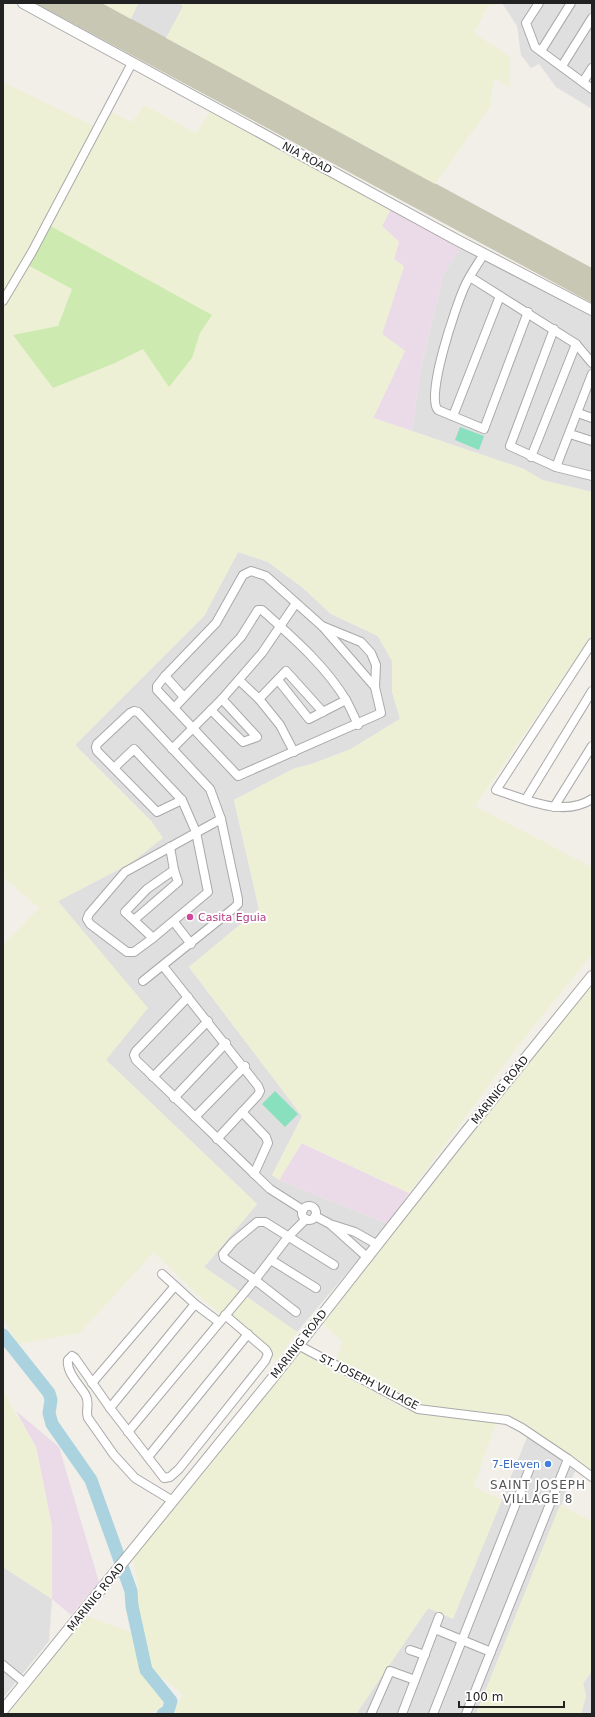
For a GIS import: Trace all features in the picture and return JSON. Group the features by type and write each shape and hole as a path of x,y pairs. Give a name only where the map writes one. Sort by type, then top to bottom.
{"street":[{"name":"NIA ROAD","path":"23,3 484,254 592,310"},
{"path":"539,3 526,23 535,47 592,89"},
{"path":"541,51 571,3"},
{"path":"562,66 592,18"},
{"path":"3,301 32,252 132,63"},
{"path":"584,82 592,68"},
{"path":"484,254 464,287 450,326 438,368 436,408 484,429 528,312"},
{"path":"470,277 528,312 576,344 592,363"},
{"path":"454,416 500,296"},
{"path":"554,330 510,446 556,467 592,476"},
{"path":"531,456 576,344"},
{"path":"556,467 578,413 590,390 592,374"},
{"path":"578,413 592,418"},
{"path":"570,434 592,441"},
{"path":"322,626 361,642 371,652 376,665 375,687 381,713 358,725 238,776 157,690 157,686 165,676 216,623 243,575 247,572 266,576 322,626 375,687"},
{"path":"172,749 222,699 262,653 296,603"},
{"path":"174,708 241,638 258,610 262,610 331,678 346,700 358,725"},
{"path":"591,647 496,790 554,807 572,807 592,799"},
{"path":"258,699 286,671 289,672 323,712"},
{"path":"165,676 184,697"},
{"path":"239,680 258,699 280,725 294,752"},
{"path":"278,680 309,719 346,700"},
{"path":"526,799 592,692"},
{"path":"211,710 243,742 258,736 222,699"},
{"path":"143,981 191,944 238,904 221,819 210,789 138,712 134,711 96,747 97,751 157,812 182,800"},
{"path":"554,807 592,746"},
{"path":"114,768 134,749 182,800 196,832 208,892 174,922 130,953 90,924 87,919 89,914 125,872 196,832 221,819"},
{"path":"134,920 178,882 174,870 170,847"},
{"path":"153,938 134,920 126,915 125,912 147,889 174,870"},
{"path":"174,922 191,944"},
{"path":"163,966 245,1066 260,1090 217,1139"},
{"name":"MARINIG ROAD","path":"3,1710 116,1572 368,1258 592,976"},
{"path":"188,997 134,1055 136,1060 270,1189 303,1210"},
{"path":"152,1077 208,1021"},
{"path":"174,1098 226,1043"},
{"path":"195,1117 245,1066"},
{"path":"242,1112 266,1137 268,1142 254,1174"},
{"path":"128,1432 219,1322 235,1306 288,1237 306,1219 310,1220 315,1216 316,1211 309,1206 303,1210"},
{"path":"303,1210 303,1216 306,1219"},
{"path":"315,1216 330,1224 355,1232 378,1245"},
{"path":"296,1312 224,1258 223,1254 227,1249 260,1221 334,1265"},
{"path":"330,1224 368,1258"},
{"path":"271,1260 316,1288"},
{"path":"162,1274 195,1304 219,1322"},
{"path":"92,1383 175,1286"},
{"path":"110,1408 195,1304"},
{"path":"173,1501 135,1478 114,1455 88,1418 86,1414 87,1397 67,1364 70,1357 72,1356 75,1358 110,1408 164,1478 170,1477 179,1469 265,1361 268,1354 266,1350 225,1315"},
{"path":"148,1457 248,1334"},
{"name":"ST. JOSEPH VILLAGE","path":"298,1345 418,1409 506,1420 522,1428 592,1477"},
{"path":"466,1714 568,1459"},
{"path":"432,1714 531,1465"},
{"path":"402,1714 440,1617"},
{"path":"435,1629 491,1652"},
{"path":"410,1650 425,1655"},
{"path":"4,1669 25,1683"},
{"path":"371,1714 390,1671 415,1680"}],"shaded area":[{"path":"35,3 102,3 592,268 592,303"},
{"path":"102,3 138,3 131,19"},
{"path":"138,3 178,3 184,6 166,38 131,19"},
{"path":"178,3 502,3 488,6 474,33 510,57 509,87 494,78 490,107 435,184 166,38 183,6"},
{"path":"502,3 592,3 592,109 556,87 539,64 531,68 521,55 517,26"},
{"path":"3,82 94,126 103,108 132,122 144,105 196,133 210,112 390,210 382,226 399,242 394,259 404,266 382,334 405,351 373,418 524,469 542,480 592,492 592,619 590,638 475,806 592,867 592,954 515,1050 409,1193 302,1143 279,1180 272,1175 302,1116 189,967 259,909 234,800 293,769 315,763 351,749 400,719 392,691 392,661 378,636 331,614 302,587 268,562 238,552 204,616 75,745 152,822 163,838 131,863 58,901 148,1008 106,1060 257,1204 204,1267 297,1332 276,1361 200,1297 154,1252 80,1333 18,1344 3,1318 3,945 39,908 3,877","holes":["72,288 212,315 200,333 192,358 143,349 115,363 53,388 13,335 58,326"]},
{"path":"390,210 461,246 443,275 421,367 412,431 373,418 405,351 382,334 404,266 394,259 399,242 382,226"},
{"path":"461,246 592,316 592,492 542,480 524,469 412,431 421,368 443,275"},
{"path":"238,552 268,562 302,587 331,614 378,636 392,661 392,691 400,719 351,749 315,763 293,769 234,800 259,909 189,967 302,1116 279,1180 388,1224 297,1332 204,1267 257,1204 106,1060 58,901 131,863 152,822 75,745 204,616"},
{"path":"592,984 592,1473 572,1457 523,1424 508,1417 427,1408 418,1405 337,1361 342,1341 321,1322"},
{"path":"301,1143 409,1193 388,1224 279,1180"},
{"path":"298,1351 407,1410 422,1415 496,1422 474,1487 502,1500 453,1619 428,1608 356,1714 171,1714 183,1695 169,1682 152,1672 136,1623 138,1587 133,1557"},
{"path":"3,1391 36,1447 52,1527 52,1599 3,1567"},
{"path":"16,1411 59,1447 99,1582 71,1615 52,1599 52,1527 36,1447"},
{"path":"528,1435 576,1469 476,1714 356,1714 428,1608 453,1618"},
{"path":"560,1505 592,1521 592,1671 583,1683 586,1696 581,1714 476,1714"},
{"path":"3,1567 52,1599 49,1641 3,1698"},
{"path":"87,1616 133,1633 143,1674 162,1698 162,1705 157,1711 145,1714 8,1714"},
{"path":"592,1671 592,1714 581,1714 586,1696 583,1683"}],"green space":[{"path":"45,223 212,315 200,333 192,358 169,387 143,349 115,363 53,388 13,335 58,326 72,289 24,263"},
{"path":"460,427 484,436 479,450 455,440"},
{"path":"275,1091 298,1114 285,1127 262,1104"}],"waterway":[{"path":"3,1335 49,1393 51,1400 49,1413 52,1424 91,1480 131,1591 132,1606 146,1670 171,1701 168,1711 163,1714"}],"place":[{"name":"Casita Eguia","path":"190,917"},
{"name":"7-Eleven","path":"548,1464"}],"district":[{"name":"SAINT JOSEPH VILLAGE 8","path":"538,1492"}]}
